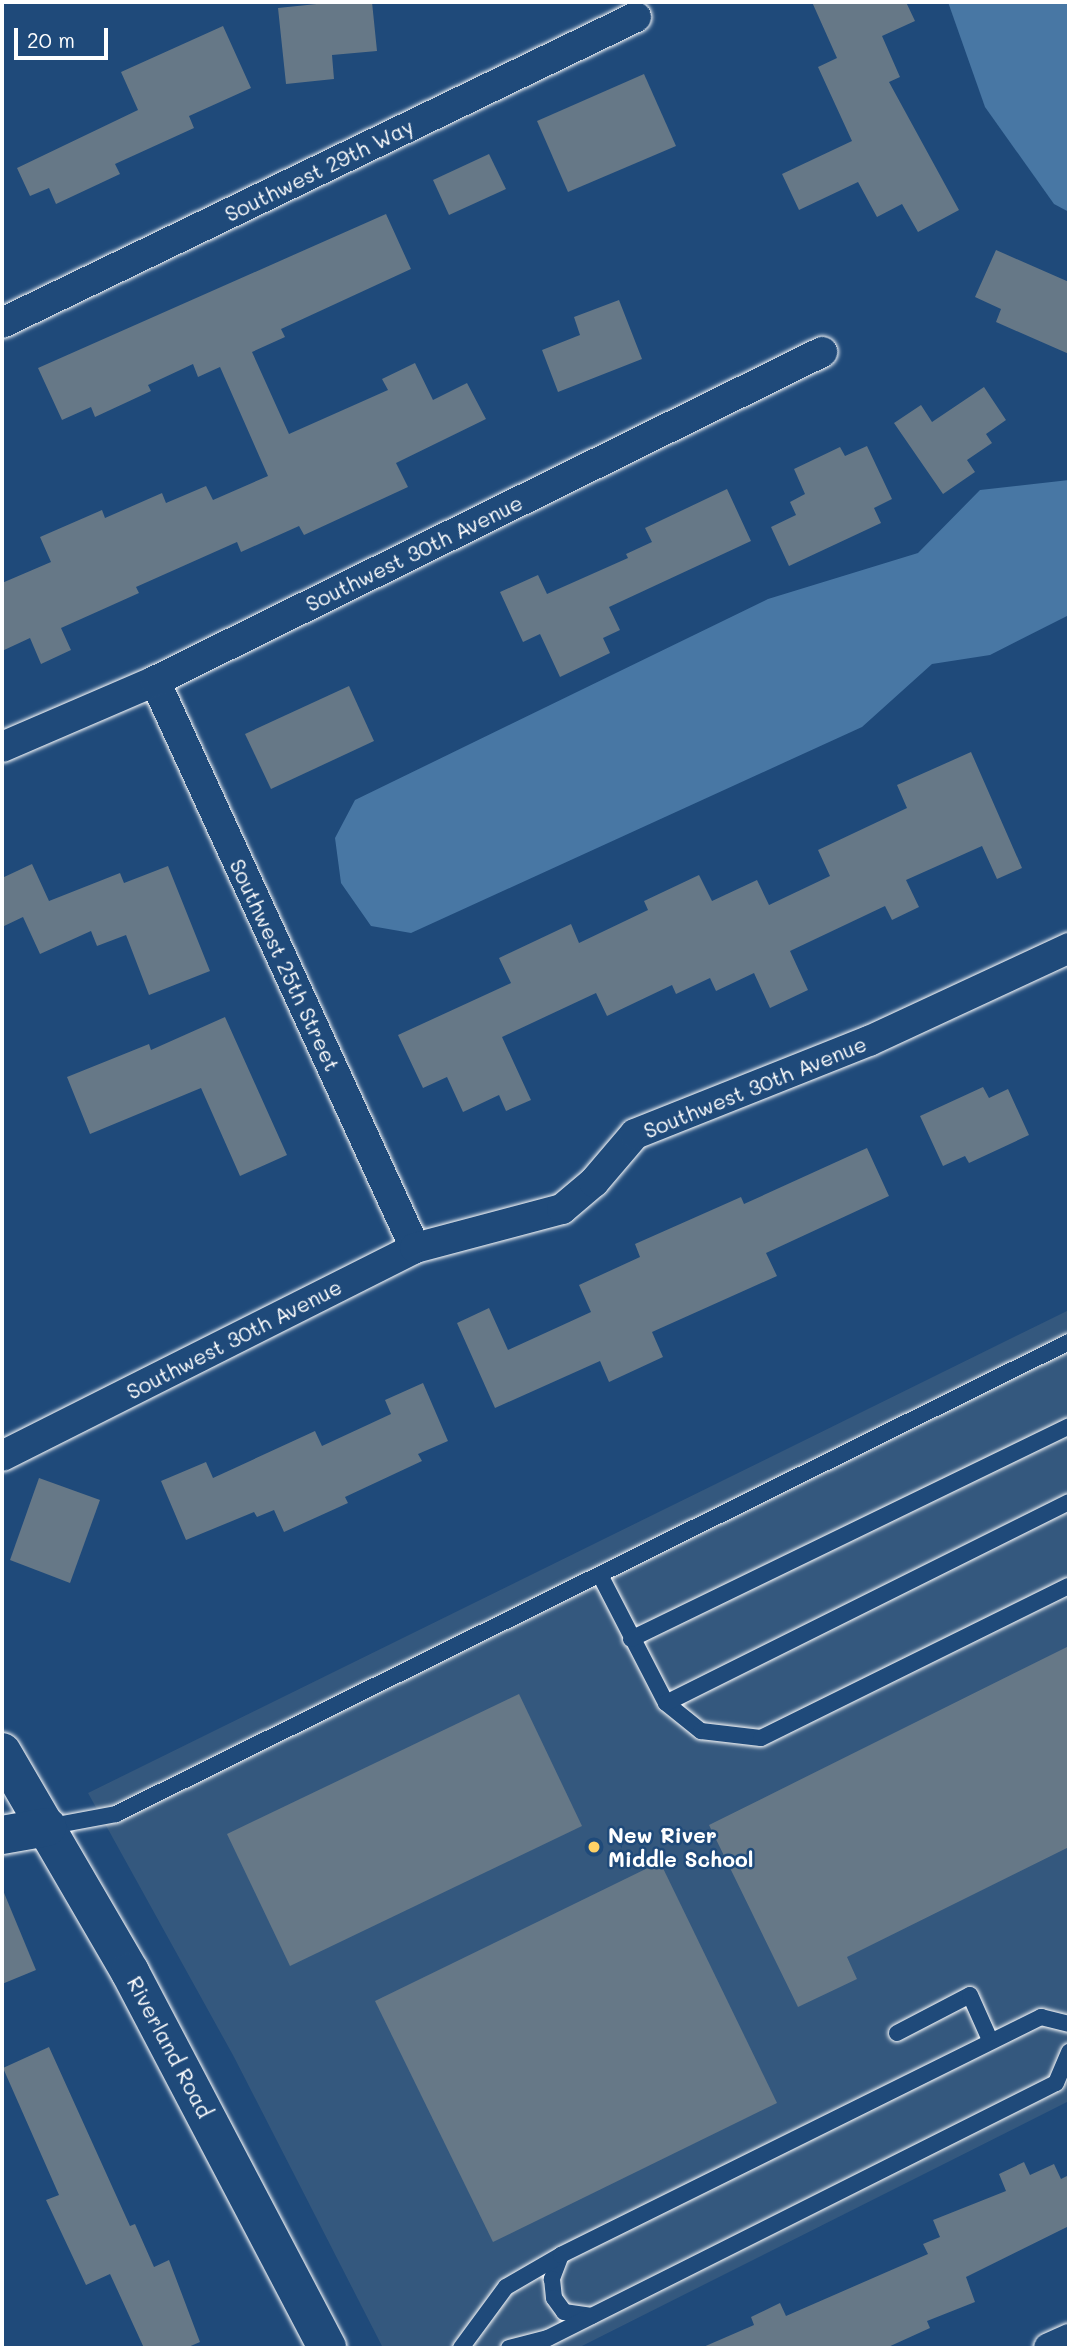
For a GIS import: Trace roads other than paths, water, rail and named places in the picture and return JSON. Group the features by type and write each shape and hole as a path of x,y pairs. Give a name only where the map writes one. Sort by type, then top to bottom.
{"street":[{"name":"Southwest 29th Way","path":"2,323 636,16"},
{"name":"Southwest 30th Avenue","path":"2,747 155,681 822,352"},
{"name":"Southwest 25th Street","path":"155,681 415,1248"},
{"name":"Southwest 30th Avenue","path":"2,1457 415,1248 562,1209 594,1182 635,1134 869,1041 1069,948"},
{"name":"Riverland Road","path":"2,1752 162,2032 327,2348"},
{"path":"2,1835 47,1827"},
{"path":"1049,2348 1069,2339"}],"lane":[{"path":"47,1827 116,1814 1069,1342"},
{"path":"631,1639 1069,1426"},
{"path":"666,1703 1069,1502"},
{"path":"600,1575 666,1703 701,1731 761,1738 1069,1586"},
{"path":"897,2033 970,1995 990,2040"},
{"path":"461,2348 506,2287 562,2255 1041,2017 1068,2030"},
{"path":"509,2348 548,2338 1056,2083 1069,2052"},
{"path":"562,2255 552,2280 554,2298 564,2312 592,2316"}],"place":[{"name":"New River Middle School","path":"594,1847"}]}
